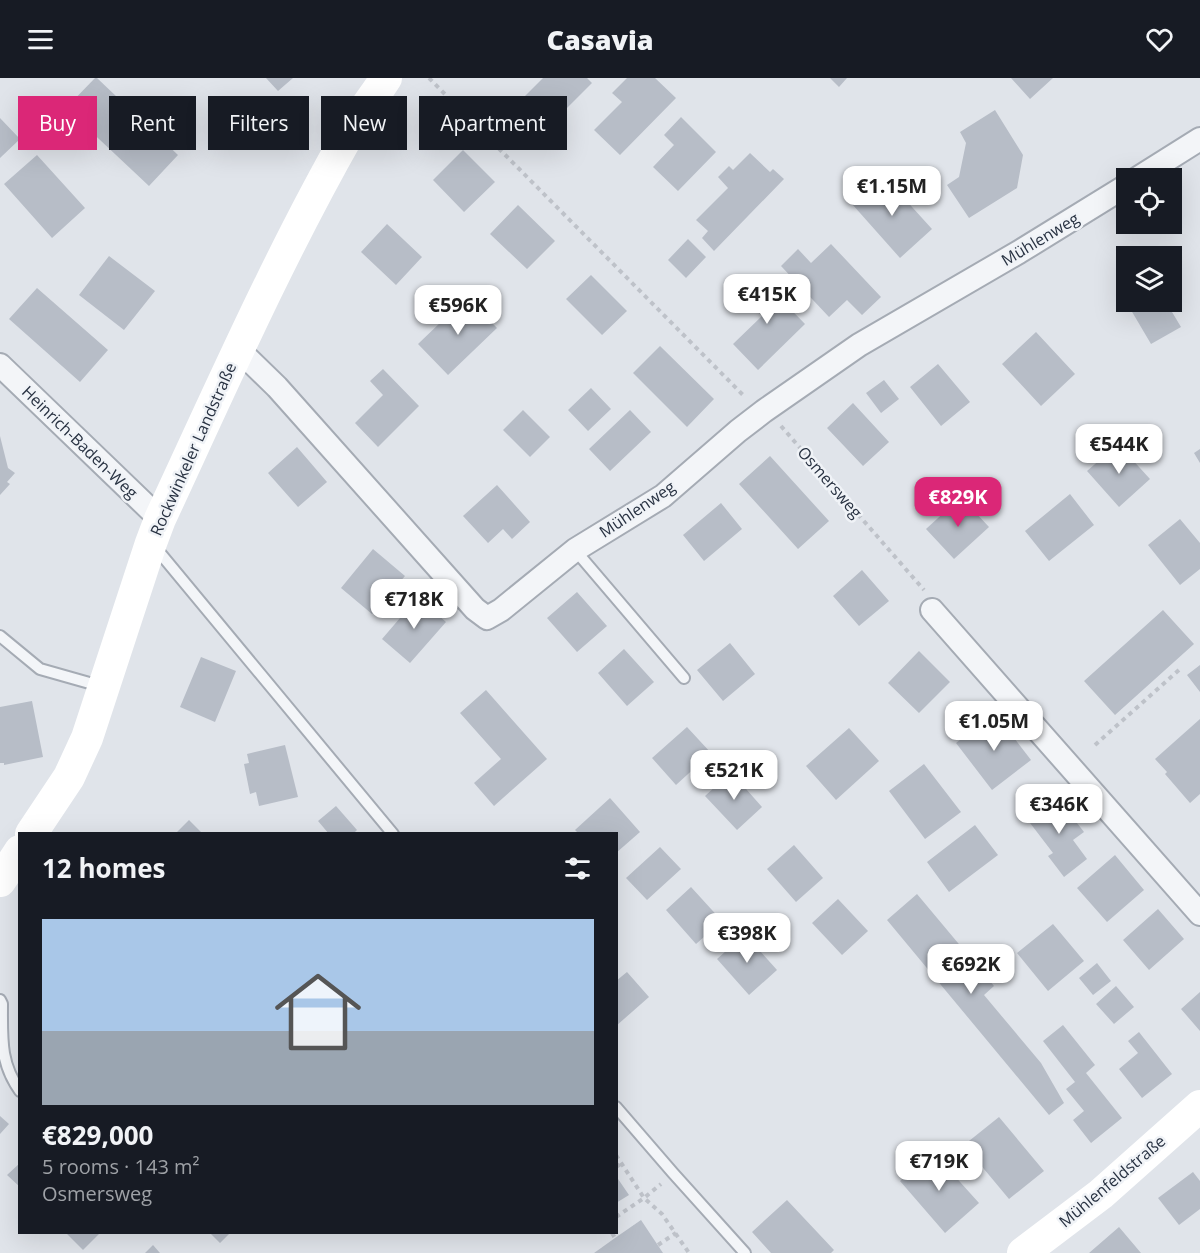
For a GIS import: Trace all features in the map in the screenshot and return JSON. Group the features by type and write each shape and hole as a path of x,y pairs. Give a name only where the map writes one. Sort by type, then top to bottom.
{"main road":[{"name":"Rockwinkeler Landstraße","path":"32,832 69,777 87,738 155,531 238,349 349,133 386,78"},
{"path":"0,880 18,854"},
{"name":"Mühlenfeldstraße","path":"1023,1253 1101,1194 1200,1106"}],"street":[{"path":"1154,168 1200,139"},
{"name":"Mühlenweg","path":"238,349 277,387 475,609 487,618 501,610 575,550 663,496 764,411 860,345 1116,192"},
{"name":"Heinrich-Baden-Weg","path":"0,365 155,531"},
{"path":"932,610 1200,914"}],"lane":[{"path":"155,531 391,832"},
{"path":"575,550 684,678"},
{"path":"0,636 40,669 104,687"},
{"path":"0,1000 2,1005 2,1059 11,1080 18,1089"},
{"path":"618,1109 745,1253"}],"path":[{"name":"Osmersweg","path":"429,78 742,394 777,422 923,588 932,610"},
{"path":"1095,745 1179,670"},
{"path":"618,1158 644,1198 662,1214 689,1253"},
{"path":"618,1166 622,1163"},
{"path":"618,1216 644,1198 673,1173"},
{"path":"658,1245 676,1233"},
{"path":"613,1234 615,1238"}],"building":[{"path":"97,78 116,96 109,96 109,148 97,137 97,96 78,96"},
{"path":"266,78 293,78 278,91"},
{"path":"543,78 587,78 592,83 567,108 567,96 525,96"},
{"path":"627,78 655,78 676,98 620,155 594,130 622,102 612,93"},
{"path":"830,78 847,78 839,87"},
{"path":"1011,78 1053,78 1030,99"},
{"path":"995,110 1023,155 1017,188 969,218 947,185 959,177 966,143 960,132"},
{"path":"681,117 716,152 678,191 653,167 674,145 664,135"},
{"path":"0,118 18,137 18,141 0,158"},
{"path":"111,150 173,150 178,155 149,186"},
{"path":"463,150 495,182 464,212 433,180"},
{"path":"750,153 770,172 773,169 784,179 714,251 702,238 708,231 696,220 728,188 718,177 729,166 733,170"},
{"path":"37,155 85,208 52,238 4,184"},
{"path":"883,175 932,229 900,258 852,204"},
{"path":"518,205 555,241 527,269 490,234"},
{"path":"387,224 422,257 396,285 361,252"},
{"path":"688,239 706,257 686,278 668,260"},
{"path":"831,244 881,297 862,315 847,300 829,317 781,266 798,249 811,263"},
{"path":"109,256 155,291 124,330 79,295"},
{"path":"591,275 627,311 602,335 566,299"},
{"path":"758,276 805,324 758,370 733,344 762,316 740,293"},
{"path":"37,288 108,350 80,382 9,319"},
{"path":"467,297 497,328 448,375 418,344"},
{"path":"1132,312 1172,312 1181,327 1151,344"},
{"path":"1036,332 1075,374 1041,406 1002,364"},
{"path":"660,346 714,399 687,427 633,373"},
{"path":"938,364 970,402 941,426 910,387"},
{"path":"383,369 419,406 378,447 355,423 383,395 370,381"},
{"path":"884,380 899,399 881,413 866,393"},
{"path":"591,388 611,409 588,431 568,410"},
{"path":"853,403 889,442 863,466 827,428"},
{"path":"523,410 550,437 530,457 503,430"},
{"path":"630,410 651,432 610,471 589,449"},
{"path":"0,436 8,468 15,473 7,482 10,484 0,495"},
{"path":"1118,444 1150,479 1119,507 1087,471"},
{"path":"297,447 327,482 298,507 268,473"},
{"path":"1200,449 1200,463 1194,453"},
{"path":"770,456 829,521 798,549 739,484"},
{"path":"497,485 530,522 512,539 503,529 488,543 463,516"},
{"path":"1070,494 1094,525 1049,561 1025,531"},
{"path":"961,497 989,527 954,559 926,529"},
{"path":"721,503 742,529 704,561 683,535"},
{"path":"1180,519 1200,543 1200,569 1180,585 1148,545"},
{"path":"373,549 405,576 372,614 341,588"},
{"path":"862,570 889,601 859,626 833,596"},
{"path":"577,592 607,626 577,652 547,618"},
{"path":"418,597 446,622 410,663 382,639"},
{"path":"1163,610 1194,644 1115,715 1084,681"},
{"path":"730,643 755,674 723,701 697,670"},
{"path":"624,649 654,682 627,706 598,673"},
{"path":"919,651 950,682 919,713 888,683"},
{"path":"201,657 236,671 215,722 180,707"},
{"path":"1200,665 1200,692 1187,675"},
{"path":"486,690 547,759 494,806 474,783 501,759 460,713"},
{"path":"32,701 43,757 4,765 0,763 0,707"},
{"path":"995,713 1031,760 992,790 956,743"},
{"path":"1200,719 1200,794 1190,803 1155,759"},
{"path":"687,727 711,753 676,785 652,758"},
{"path":"849,728 879,761 836,800 806,766"},
{"path":"285,745 298,797 259,806 256,792 250,794 244,764 249,763 247,754"},
{"path":"924,764 961,812 925,839 889,791"},
{"path":"731,772 762,807 737,830 705,796"},
{"path":"1056,796 1084,832 1073,840 1087,859 1064,877 1048,856 1053,853 1027,819"},
{"path":"610,798 640,832 618,851 618,832 577,832 575,830"},
{"path":"336,806 357,830 355,832 327,832 318,821"},
{"path":"189,820 201,832 177,832"},
{"path":"975,825 998,855 949,892 927,862"},
{"path":"794,845 823,878 796,902 767,869"},
{"path":"660,847 681,869 647,900 626,878"},
{"path":"1115,855 1144,890 1107,922 1077,888"},
{"path":"691,887 722,921 696,944 666,910"},
{"path":"917,894 994,986 984,995 1041,1063 1064,1103 1049,1115 887,920"},
{"path":"838,899 868,931 842,955 812,923"},
{"path":"1158,909 1184,939 1149,970 1123,940"},
{"path":"1053,924 1084,961 1048,991 1017,953"},
{"path":"745,934 777,970 749,995 717,959"},
{"path":"1097,963 1111,981 1093,995 1079,978"},
{"path":"627,972 649,997 618,1024 618,979"},
{"path":"1116,986 1134,1007 1114,1024 1096,1004"},
{"path":"1200,992 1200,1031 1181,1009"},
{"path":"1063,1025 1095,1065 1086,1073 1122,1118 1091,1143 1073,1120 1084,1111 1066,1089 1075,1082 1043,1041"},
{"path":"1139,1032 1172,1074 1142,1098 1119,1069 1138,1053 1128,1041"},
{"path":"0,1116 9,1124 0,1134"},
{"path":"999,1117 1044,1171 1009,1199 964,1145"},
{"path":"933,1152 979,1203 945,1233 900,1181"},
{"path":"18,1165 18,1185 7,1175"},
{"path":"1193,1172 1200,1181 1200,1209 1179,1225 1158,1198"},
{"path":"618,1179 629,1195 618,1202"},
{"path":"787,1200 834,1250 831,1253 771,1253 752,1232"},
{"path":"641,1220 663,1253 594,1253 615,1238"},
{"path":"1119,1227 1141,1253 1089,1253"},
{"path":"67,1234 99,1234 83,1250"},
{"path":"211,1234 229,1234 220,1243"},
{"path":"153,1245 160,1253 145,1253"}]}
